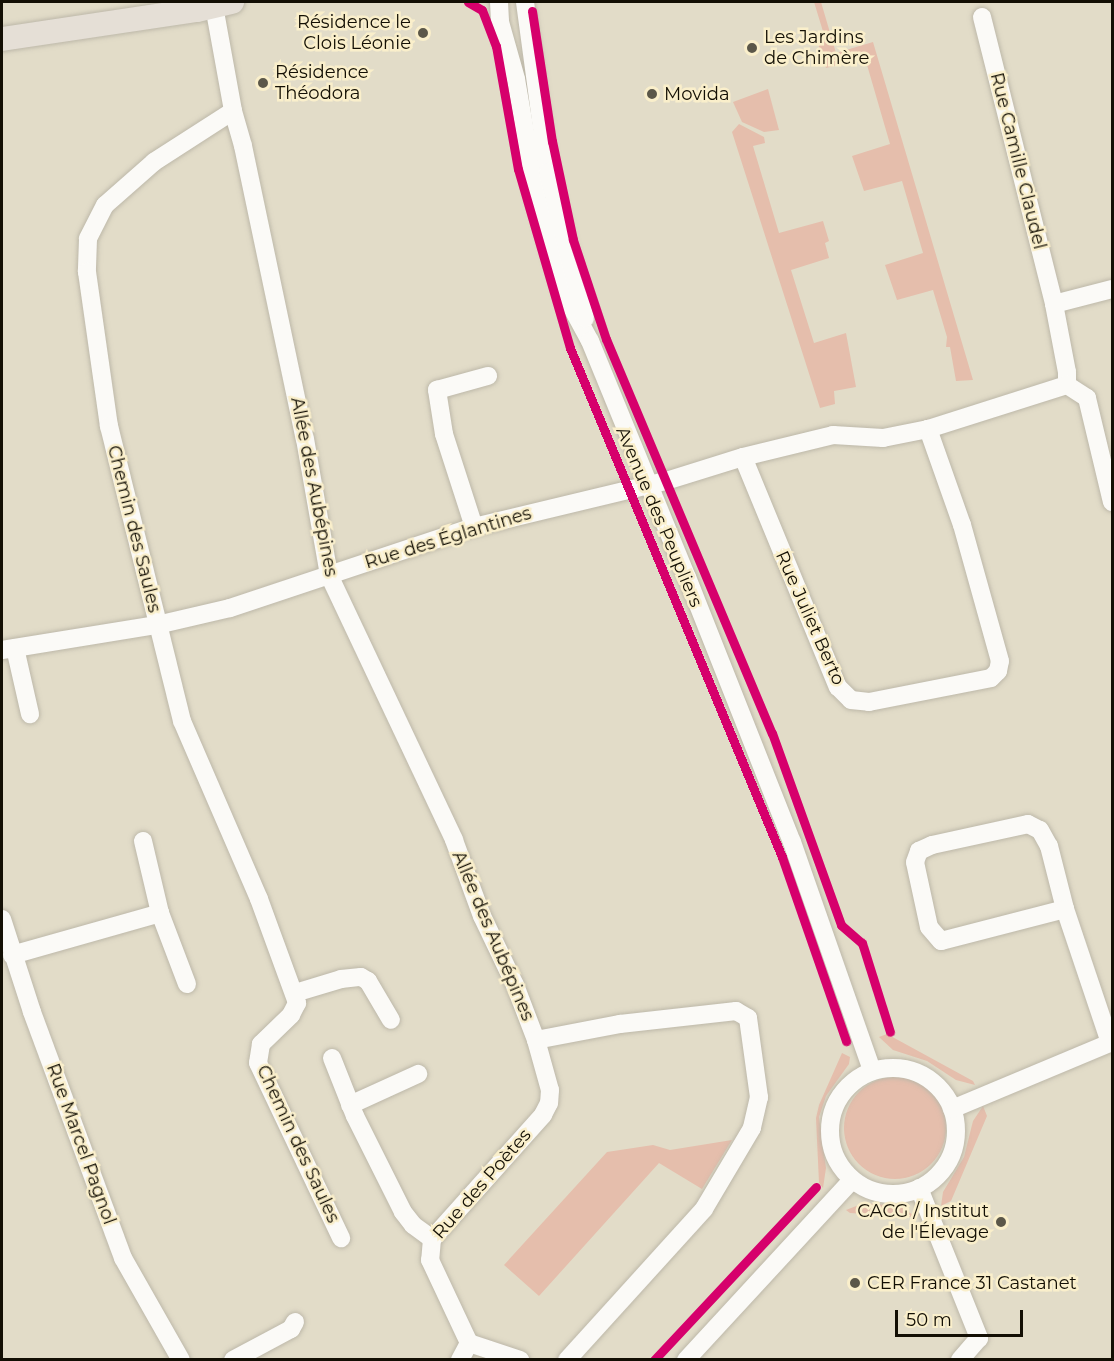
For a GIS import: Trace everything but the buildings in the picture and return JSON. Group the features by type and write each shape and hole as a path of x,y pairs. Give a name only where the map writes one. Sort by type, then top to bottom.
{"main road":[{"path":"2,39 223,4"}],"street":[{"name":"Avenue des Peupliers","path":"499,2 500,22 516,79 536,196 548,245 566,295 590,341 650,484 792,842 872,1070"},
{"name":"Avenue des Peupliers","path":"525,2 548,172 590,341"},
{"name":"Allée des Aubépines","path":"223,4 233,111 243,146 305,439 329,574 454,840 482,916 515,985 536,1040"},
{"name":"Rue Camille Claudel","path":"982,17 1054,304 1067,372 1067,385"},
{"name":"Chemin des Saules","path":"233,111 128,181 105,205 88,238 87,272 109,426 182,721 259,899 295,993 297,1003 291,1015 261,1044 258,1063 341,1238"},
{"path":"1054,304 1113,289"},
{"path":"474,527 444,434 437,390 488,376"},
{"path":"1067,385 1087,398 1106,448 1113,502"},
{"name":"Rue des Églantines","path":"8,649 157,625 230,608 474,527 650,484 743,457 833,435 883,438 928,429 1067,385"},
{"name":"Rue Juliet Berto","path":"743,457 838,687 851,700 869,702 992,678 998,672 999,660 962,525 928,429"},
{"path":"8,649 30,714"},
{"path":"952,1109 1111,1043 1065,909 1049,846 1040,830 1028,825 932,845 919,851 915,862 929,927 941,941 1065,909"},
{"path":"143,841 160,913 187,984"},
{"path":"12,955 160,913"},
{"name":"Rue Marcel Pagnol","path":"2,919 12,955 123,1258 181,1359"},
{"path":"295,993 340,979 361,977 368,981 391,1020"},
{"path":"536,1040 620,1024 736,1011 748,1017 759,1097 752,1128 704,1209 567,1359"},
{"name":"Rue des Poètes","path":"469,1343 430,1260 432,1239 543,1114 549,1103 550,1090 536,1040"},
{"path":"332,1059 350,1105 403,1212 413,1225 432,1239"},
{"path":"897,1067 916,1071 936,1084 952,1109 957,1135 951,1157 940,1173 919,1188 903,1194 873,1191 852,1180 840,1165 831,1145 830,1123 833,1111 844,1090 872,1070 897,1067"},
{"path":"350,1105 418,1074"},
{"path":"686,1359 852,1180"},
{"path":"919,1188 979,1338 963,1356"},
{"path":"233,1359 291,1329 295,1322"},
{"path":"460,1359 469,1343 520,1359"}],"shaded area":[{"path":"814,2 821,2 836,53 873,42 973,380 956,381 950,347 946,347 947,337 933,290 897,300 885,265 923,253 902,181 864,191 852,156 890,144 865,58 826,68 817,41 825,38"},
{"path":"768,89 779,130 764,132 742,122 733,102"},
{"path":"739,124 764,137 765,143 753,146 779,233 823,221 829,241 825,243 829,258 791,270 814,343 846,333 856,387 834,391 835,404 820,408 732,132"},
{"path":"887,1034 973,1081 975,1085 956,1080 927,1061 893,1050 879,1037"},
{"path":"842,1053 850,1057 849,1064 826,1096 819,1117 826,1168 823,1188 819,1183 816,1118 819,1105"},
{"path":"895,1077 914,1081 931,1092 942,1109 946,1128 942,1147 931,1164 914,1175 895,1179 876,1175 859,1164 848,1147 844,1128 848,1109 859,1092 876,1081"},
{"path":"983,1106 987,1116 951,1201 941,1206 943,1192 964,1157 973,1121"},
{"path":"732,1140 702,1189 659,1163 539,1296 504,1265 607,1152 653,1145 670,1150"},
{"path":"864,1203 900,1206 916,1217 850,1213 846,1210"}],"cycle path":[{"path":"468,2 482,10 496,46 518,169 570,348 782,857 846,1041"},
{"path":"532,11 552,141 573,240 606,339 772,733 841,925 862,943 890,1032"},
{"path":"654,1360 816,1187"}],"place":[{"name":"Résidence le Clois Léonie","path":"423,33"},
{"name":"Les Jardins de Chimère","path":"752,48"},
{"name":"Résidence Théodora","path":"263,83"},
{"name":"Movida","path":"652,94"},
{"name":"CACG / Institut de l'Élevage","path":"1001,1222"},
{"name":"CER France 31 Castanet","path":"855,1283"}]}
